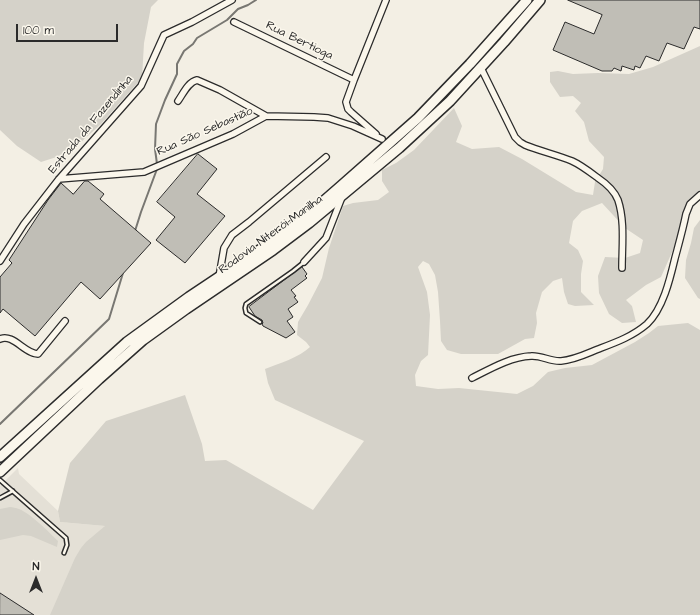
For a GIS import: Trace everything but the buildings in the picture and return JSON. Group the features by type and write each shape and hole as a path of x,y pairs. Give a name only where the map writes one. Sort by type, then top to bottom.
{"highway":[{"name":"Rodovia Niterói-Manilha","path":"0,457 127,342 189,297 302,220 385,142 418,118 470,64 527,0"},
{"name":"Rodovia Niterói-Manilha","path":"0,472 143,340 273,250 309,223 399,148 450,101 540,0"}],"street":[{"name":"Estrada da Fazendinha","path":"0,261 24,224 59,179 141,86 164,35 192,22 232,0"},
{"path":"385,142 348,109 346,102 386,0"},
{"name":"Rua Bertioga","path":"234,22 354,80"},
{"path":"481,68 512,131 520,142 573,162 606,183 614,192 621,212 622,268"},
{"path":"178,101 191,82 197,80 220,90 266,116"},
{"name":"Rua São Sebastião","path":"59,179 144,172 233,134 266,116 328,118 353,126 385,142"},
{"path":"219,277 224,248 232,235 326,157"},
{"path":"472,378 511,360 524,357 533,356 560,361 570,359 620,341 635,333 648,323 658,309 668,287 686,214 690,204 700,195"},
{"path":"304,262 326,238 342,197"},
{"path":"0,339 2,337 6,337 32,353 38,354 65,320"}],"lane":[{"path":"260,322 246,313 246,304 304,262"},
{"path":"0,480 66,538 68,545 64,553"},
{"path":"0,498 13,491"}],"shaded area":[{"path":"0,0 158,0 151,7 144,43 142,78 101,124 69,153 41,162 17,146 0,130"},
{"path":"700,46 700,191 693,196 683,214 677,241 661,277 646,285 626,300 632,306 636,322 622,323 609,314 599,293 598,276 605,257 625,258 640,253 643,240 625,228 602,203 582,211 573,221 569,243 578,250 583,261 581,292 594,305 575,306 568,304 562,278 553,281 542,292 536,313 537,323 534,338 525,339 498,354 461,354 447,350 441,341 438,292 435,275 429,264 423,261 418,267 427,292 430,315 428,355 421,361 415,375 416,386 438,389 459,388 517,394 533,386 548,372 565,368 592,365 635,342 658,326 688,323 700,330 700,615 50,615 75,558 81,548 105,526 60,522 58,511 70,463 106,421 185,395 202,444 205,461 226,460 313,510 364,441 275,400 268,383 265,369 295,357 310,347 297,335 298,322 322,278 329,248 343,206 353,203 378,200 389,192 382,181 382,170 396,163 414,150 454,108 462,126 456,142 472,149 499,147 522,159 576,192 593,195 595,182 603,169 604,157 589,141 584,122 575,111 581,103 573,96 560,97 550,82 550,72 558,71 573,74 629,74 653,67"},
{"path":"700,220 700,299 685,278 686,260 694,228"},
{"path":"18,468 19,474 58,511 60,522 105,526 87,615 0,615 0,486"},
{"path":"10,507 24,511 40,524 58,541 57,547 31,536 23,535 0,540 0,509"}],"waterway":[{"path":"157,164 155,149 156,124 177,74 177,64 184,51 193,44 197,38 227,20 238,9 256,0"},
{"path":"135,231 157,169"},
{"path":"0,424 109,319 123,273"}]}
